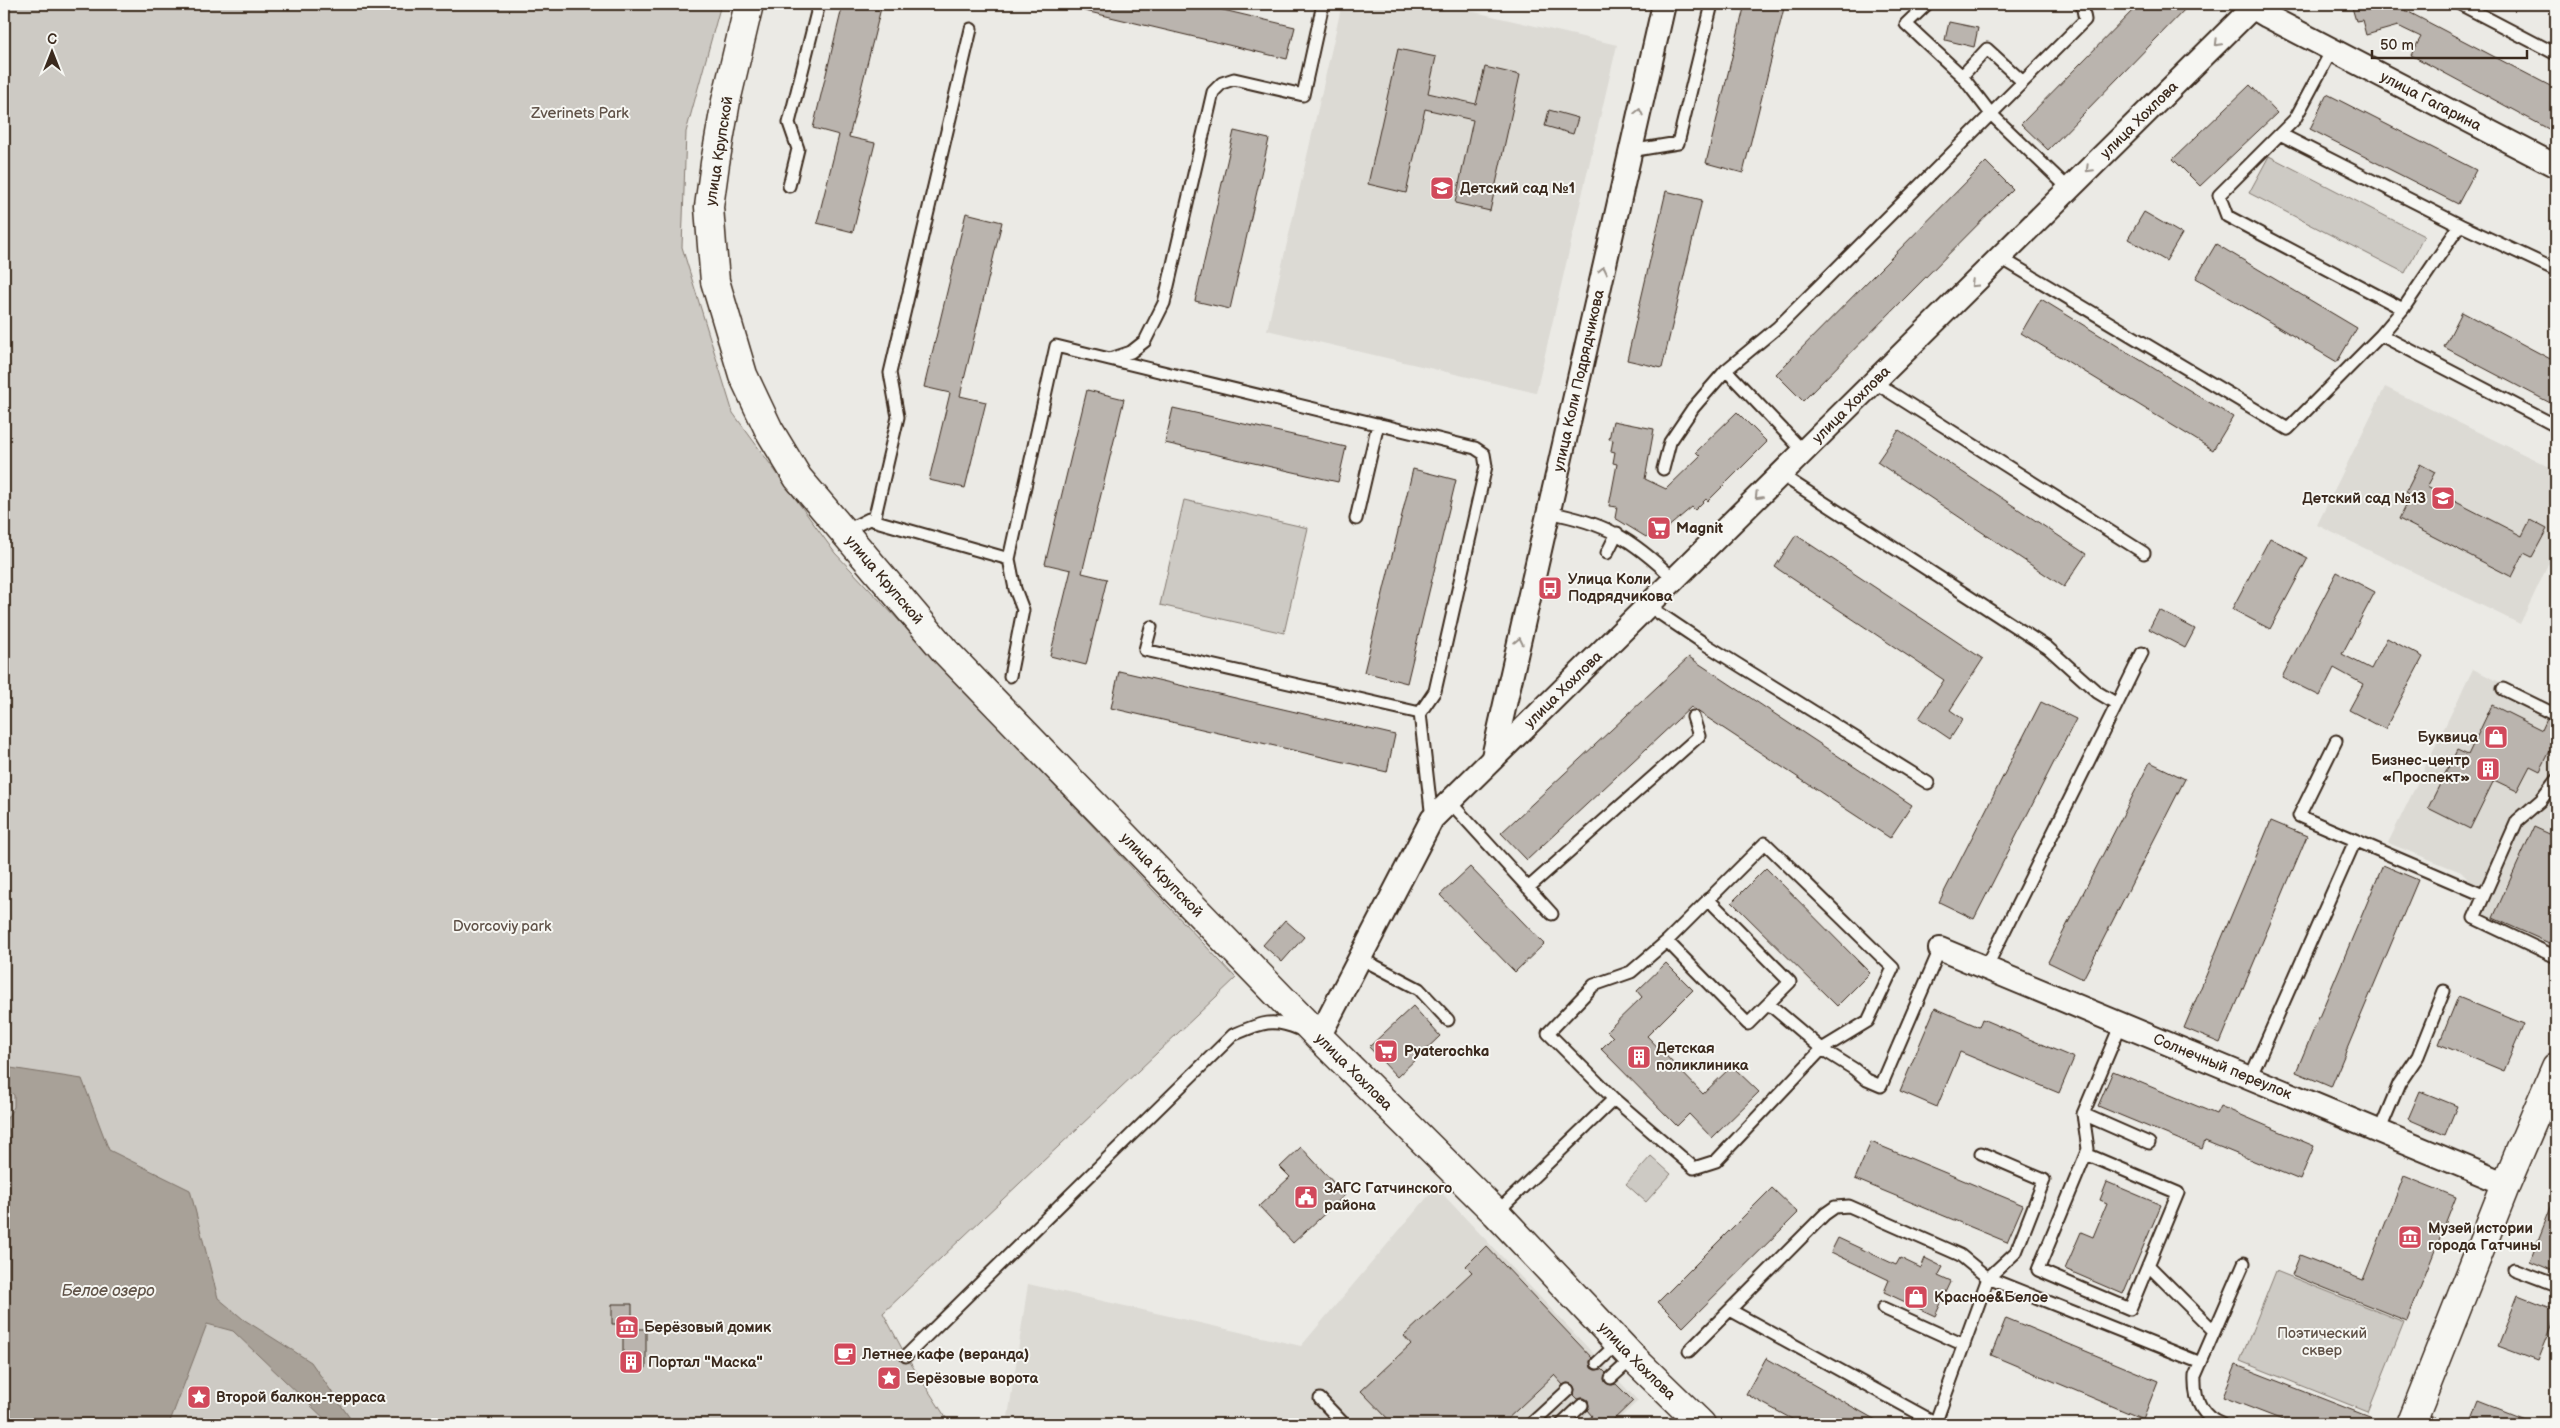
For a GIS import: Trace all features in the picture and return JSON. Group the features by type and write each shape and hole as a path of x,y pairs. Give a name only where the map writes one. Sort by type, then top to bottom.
{"street":[{"name":"улица Крупской","path":"749,4 726,101 709,207 716,281 743,375 769,430 798,478 945,651 1319,1037"},
{"name":"улица Коли Подрядчикова","path":"1493,757 1547,512 1664,4"},
{"name":"улица Гагарина","path":"2252,5 2332,50 2556,166"},
{"name":"улица Хохлова","path":"1701,1424 1625,1350 1496,1213 1319,1037 1432,819 1803,451 2001,258 2252,5"},
{"path":"1511,678 1516,698 1522,703 1528,705 1548,703"},
{"name":"Солнечный переулок","path":"1940,949 2506,1184"},
{"path":"2419,1422 2506,1184 2556,1067"}],"lane":[{"path":"789,186 798,149 789,124 818,4"},
{"path":"1110,360 1131,352 1145,341 1164,303 1213,92 1222,83 1234,79 1303,95 1323,4"},
{"path":"1630,151 1678,142 1712,4"},
{"path":"1927,4 1906,24 1962,76 1991,114 2069,189"},
{"path":"1662,468 1670,442 1693,408 1726,370 1778,327 2085,20 2082,4"},
{"path":"2460,4 2556,54"},
{"path":"874,520 898,417 890,373 971,29"},
{"path":"1962,76 1987,49 2023,82"},
{"path":"2332,50 2295,119 2219,195 2227,216 2403,309"},
{"path":"2280,134 2460,225 2556,270"},
{"path":"2001,258 2288,429 2381,335 2403,309 2460,225"},
{"path":"2381,335 2556,426"},
{"path":"1010,676 1023,610 1015,589 1009,558 1056,346 1475,448 1484,454 1484,476 1435,691 1420,713 1432,819"},
{"path":"1726,370 1803,451"},
{"path":"1874,382 2144,553"},
{"path":"1356,519 1378,424"},
{"path":"1780,474 2048,648 2097,692 2118,704"},
{"path":"1547,512 1577,518 1617,533 1650,556 1674,579"},
{"path":"844,532 869,519 1009,558"},
{"path":"1607,553 1617,533"},
{"path":"1648,605 1705,644 1928,783"},
{"path":"1151,627 1145,650 1420,713"},
{"path":"1986,968 2142,653"},
{"path":"2503,689 2556,715"},
{"path":"1528,888 1699,736 1693,717"},
{"path":"2336,740 2299,816 2483,894"},
{"path":"2556,780 2541,800 2516,821 2474,918 2556,957"},
{"path":"1450,802 1552,914"},
{"path":"2250,1078 2355,840"},
{"path":"1764,843 1893,968 1868,1020 1822,1049 1716,1161 1694,1168 1614,1099 1548,1033 1594,985 1632,972 1667,941 1764,843"},
{"path":"1667,941 1748,1024 1769,1004 1790,982 1708,899"},
{"path":"1769,1004 1822,1049 1854,1069 1866,1080 1882,1086 1940,949"},
{"path":"1360,958 1419,989 1448,1020"},
{"path":"2379,1132 2399,1084 2418,1056 2444,992"},
{"path":"906,1356 1232,1035 1261,1023 1282,1021 1319,1037"},
{"path":"2086,1154 2178,1192 2130,1310 2038,1270 2086,1154 2088,1148 2083,1114 2121,1024"},
{"path":"1496,1213 1614,1099"},
{"path":"2083,1114 2149,1143"},
{"path":"1730,1310 1936,1424 1988,1278 2016,1252 2044,1180 1981,1153"},
{"path":"1689,1351 1835,1207 1849,1206 1960,1256 1988,1278 2200,1363"},
{"path":"2221,1424 2211,1421 2204,1413 2197,1400 2195,1376 2244,1264"},
{"path":"2148,1265 2214,1331"},
{"path":"2514,1269 2556,1285"},
{"path":"1883,1308 1964,1345"},
{"path":"1596,1363 1625,1350"},
{"path":"1611,1378 1625,1350"},
{"path":"1531,1424 1568,1390"},
{"path":"1320,1399 1344,1424"},
{"path":"1562,1424 1582,1405"}],"shaded area":[{"name":"Детский сад №1","path":"1342,4 1440,4 1617,45 1536,393 1267,330"},
{"name":"Детский сад №13","path":"2385,387 2556,470 2556,548 2520,624 2317,525"},
{"path":"2473,669 2556,710 2556,957 2474,918 2483,895 2461,872 2388,843"},
{"path":"1436,1187 1638,1401 1613,1424 1007,1424 1028,1284 1301,1346"}],"green space":[{"name":"Dvorcoviy park","path":"4,4 721,4 686,132 682,247 733,413 835,553 1236,978 883,1313 906,1356 950,1424 4,1424"},
{"path":"2269,156 2424,236 2405,273 2249,193"},
{"path":"1184,500 1308,528 1284,633 1160,605"},
{"path":"1651,1156 1671,1174 1646,1202 1626,1184"},
{"name":"Поэтический сквер","path":"2276,1271 2404,1322 2368,1412 2240,1361"}],"water":[{"name":"Белое озеро","path":"4,1067 82,1079 109,1150 190,1190 218,1298 243,1319 311,1362 354,1424 330,1424 233,1331 207,1324 169,1424 4,1424 4,1123 14,1107 14,1095 7,1089 4,1089"}],"building":[{"path":"843,4 882,4 849,137 875,143 853,232 817,223 839,135 813,128"},
{"path":"1081,4 1198,4 1295,27 1287,59 1081,10"},
{"path":"1745,4 1785,4 1743,173 1706,163"},
{"path":"2139,4 2190,4 2048,150 2021,124"},
{"path":"2351,4 2400,4 2401,8 2556,89 2556,133 2411,55 2421,37 2398,26 2366,35 2362,20 2356,21"},
{"path":"1949,22 1978,28 1974,47 1945,40"},
{"path":"1398,49 1436,57 1428,93 1476,104 1485,67 1520,75 1490,211 1455,203 1473,120 1425,109 1406,193 1368,184"},
{"path":"2250,85 2277,113 2200,186 2173,159"},
{"path":"2327,94 2476,170 2458,204 2310,129"},
{"path":"1549,110 1578,118 1573,134 1545,126"},
{"path":"1234,131 1269,139 1230,309 1195,301"},
{"path":"1986,162 2013,189 1803,401 1776,374"},
{"path":"1666,191 1702,200 1662,368 1627,360"},
{"path":"2144,212 2182,234 2166,261 2128,239"},
{"path":"966,213 1002,222 960,396 986,402 965,488 929,480 950,393 924,387"},
{"path":"2216,244 2357,328 2337,362 2196,278"},
{"path":"2041,299 2233,417 2213,450 2021,333"},
{"path":"2462,312 2556,362 2556,406 2444,347"},
{"path":"1087,390 1124,399 1082,573 1107,579 1086,665 1050,656 1071,570 1045,564"},
{"path":"1173,408 1346,447 1338,482 1165,443"},
{"path":"1737,412 1767,442 1708,501 1706,499 1695,510 1692,507 1660,534 1654,528 1646,537 1615,518 1617,507 1609,506 1617,464 1613,463 1615,452 1611,451 1613,440 1609,439 1613,421 1654,429 1645,479 1666,489 1700,456 1696,452"},
{"path":"1899,430 2086,554 2064,587 1877,462"},
{"path":"2420,464 2435,472 2427,487 2522,536 2530,520 2547,529 2532,557 2524,553 2512,577 2399,519 2411,495 2406,492"},
{"path":"1413,469 1456,480 1407,683 1364,672"},
{"path":"1796,535 1983,659 1950,710 1963,719 1950,739 1919,718 1944,680 1775,567"},
{"path":"2270,538 2308,558 2270,629 2232,609"},
{"path":"2337,572 2375,592 2342,654 2371,669 2387,638 2423,657 2385,729 2349,710 2363,684 2334,668 2320,696 2282,677"},
{"path":"2159,610 2195,629 2185,648 2149,629"},
{"path":"1689,657 1912,805 1890,838 1691,707 1527,860 1501,833"},
{"path":"1119,671 1395,735 1387,772 1111,708"},
{"path":"2041,702 2076,719 1974,919 1939,902"},
{"name":"Бизнес-центр «Проспект»","path":"2492,705 2542,730 2547,719 2556,722 2556,739 2540,771 2530,766 2517,791 2494,780 2470,829 2428,808 2457,750 2468,755"},
{"path":"2150,762 2185,779 2083,979 2048,962"},
{"path":"2271,821 2307,836 2220,1043 2184,1028"},
{"path":"2534,827 2556,837 2556,928 2549,943 2493,918"},
{"path":"2383,865 2418,880 2331,1087 2296,1072"},
{"path":"1470,867 1544,944 1515,972 1440,895"},
{"path":"1766,868 1870,973 1837,1006 1732,902"},
{"path":"1285,920 1304,937 1282,962 1263,945"},
{"name":"Детская поликлиника","path":"1666,963 1693,990 1647,1036 1703,1094 1732,1066 1759,1092 1712,1138 1689,1114 1677,1126 1601,1049 1613,1037 1607,1031 1642,997 1637,991"},
{"path":"2458,997 2524,1024 2504,1071 2439,1044"},
{"path":"1413,1006 1440,1036 1397,1077 1369,1047"},
{"path":"1935,1008 1979,1027 1982,1019 2074,1058 2059,1093 1960,1052 1937,1107 1900,1091"},
{"path":"2113,1071 2216,1114 2220,1106 2314,1146 2300,1180 2205,1141 2202,1149 2098,1106"},
{"path":"2420,1091 2457,1106 2445,1135 2408,1119"},
{"path":"1871,1142 2023,1205 2007,1242 1855,1179"},
{"name":"ЗАГС Гатчинского района","path":"1301,1147 1345,1195 1293,1243 1259,1206 1290,1177 1280,1167"},
{"name":"Музей истории города Гатчины","path":"2404,1176 2456,1197 2407,1321 2292,1275 2300,1255 2363,1280"},
{"path":"2107,1182 2161,1205 2123,1294 2065,1269 2081,1232 2093,1237 2107,1203 2100,1200"},
{"path":"1772,1188 1798,1213 1683,1327 1658,1302"},
{"path":"2556,1197 2556,1272 2530,1261"},
{"path":"1838,1238 1896,1265 1900,1258 1921,1268 1925,1258 1943,1267 1938,1276 1951,1282 1935,1316 1884,1292 1889,1280 1831,1252"},
{"path":"1486,1246 1592,1358 1590,1361 1591,1368 1595,1370 1602,1369 1606,1373 1604,1379 1606,1383 1616,1384 1633,1401 1609,1424 1583,1424 1592,1416 1587,1410 1589,1407 1588,1400 1584,1398 1577,1399 1573,1395 1575,1389 1573,1385 1567,1383 1563,1385 1554,1375 1502,1424 1393,1424 1361,1391 1411,1344 1404,1336 1472,1272 1466,1266"},
{"path":"2518,1295 2556,1310 2556,1316 2538,1361 2498,1346"},
{"path":"612,1304 632,1304 632,1324 612,1324"},
{"path":"2006,1318 2158,1381 2143,1419 1991,1355"},
{"path":"623,1329 646,1329 646,1368 623,1368"},
{"path":"1766,1358 1883,1424 1801,1424 1746,1394"},
{"path":"2236,1365 2385,1424 2293,1424 2223,1397"},
{"path":"2479,1401 2535,1423 2535,1424 2470,1424"}],"place":[{"name":"Детский сад №1","path":"1442,188"},
{"name":"Детский сад №13","path":"2443,498"},
{"name":"Magnit","path":"1659,528"},
{"name":"Улица Коли Подрядчикова","path":"1550,588"},
{"name":"Буквица","path":"2496,737"},
{"name":"Бизнес-центр «Проспект»","path":"2488,769"},
{"name":"Pyaterochka","path":"1386,1051"},
{"name":"Детская поликлиника","path":"1639,1057"},
{"name":"ЗАГС Гатчинского района","path":"1306,1197"},
{"name":"Музей истории города Гатчины","path":"2410,1237"},
{"name":"Красное&Белое","path":"1916,1297"},
{"name":"Берёзовый домик","path":"627,1327"},
{"name":"Летнее кафе (веранда)","path":"845,1354"},
{"name":"Портал \"Маска\"","path":"631,1362"},
{"name":"Берёзовые ворота","path":"889,1378"},
{"name":"Второй балкон-терраса","path":"199,1397"}],"park label":[{"name":"Zverinets Park","path":"580,113"}]}
